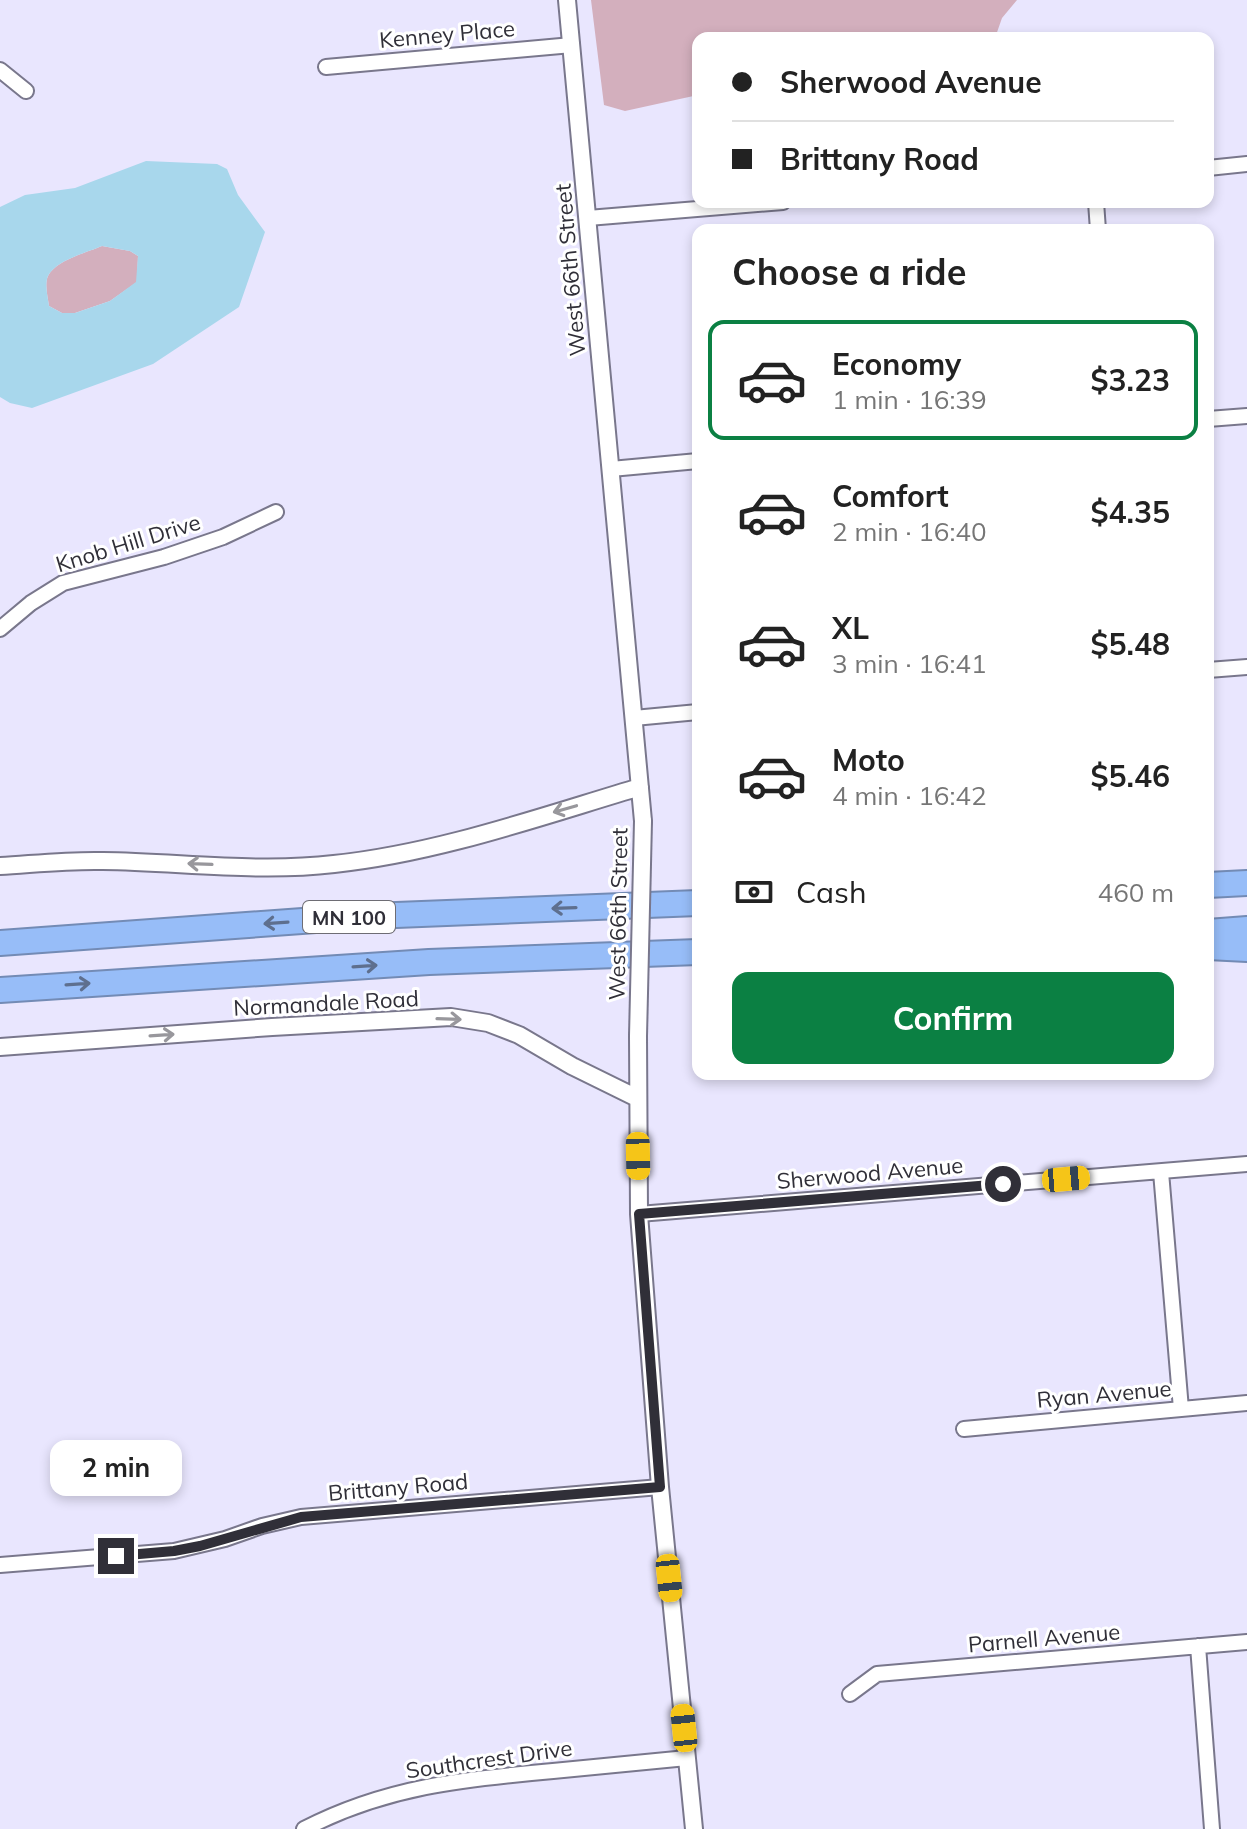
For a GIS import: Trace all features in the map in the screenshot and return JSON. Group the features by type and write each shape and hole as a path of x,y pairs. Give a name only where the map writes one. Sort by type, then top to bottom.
{"highway":[{"path":"1214,885 1247,883"},
{"name":"MN 100","path":"0,943 371,916 692,903"},
{"path":"1214,932 1247,929"},
{"path":"1214,947 1247,949"},
{"name":"MN 100","path":"0,990 429,962 692,952"}],"street":[{"name":"West 66th Street","path":"567,0 643,821 637,1098 639,1214 660,1487 694,1829"},
{"name":"Kenney Place","path":"326,67 572,45"},
{"path":"0,70 26,91"},
{"path":"1214,167 1247,164"},
{"path":"588,218 710,208"},
{"path":"1214,419 1247,416"},
{"path":"611,469 692,462"},
{"name":"Knob Hill Drive","path":"0,629 31,603 63,583 164,557 223,537 276,512"},
{"path":"1214,670 1247,667"},
{"path":"634,718 692,713"},
{"path":"0,866 101,861 276,867 385,858 445,844 640,787"},
{"name":"Normandale Road","path":"0,1047 451,1017 488,1023 519,1035 637,1098"},
{"name":"Sherwood Avenue","path":"639,1214 1247,1164"},
{"path":"1161,1172 1181,1409"},
{"name":"Ryan Avenue","path":"964,1429 1247,1403"},
{"name":"Brittany Road","path":"0,1565 174,1551 301,1517 660,1487"},
{"name":"Parnell Avenue","path":"850,1694 877,1674 1247,1642"},
{"path":"1198,1646 1212,1829"},
{"name":"Southcrest Drive","path":"304,1829 369,1801 429,1785 490,1776 687,1758"}],"shaded area":[{"path":"591,0 1017,0 1002,18 997,32 692,32 692,96 625,111 604,105"},
{"path":"102,246 130,251 138,256 137,282 110,301 75,313 62,313 49,306 46,285 55,267"}],"water":[{"path":"146,161 217,164 227,169 238,195 265,232 239,307 153,364 32,408 10,403 0,397 0,207 25,195 75,188","holes":["102,246 130,251 138,256 136,282 110,301 75,313 62,313 49,306 47,279 62,262"]}],"route":[{"path":"116,1556 200,1546 301,1517 660,1487 639,1214 1003,1184"}]}
